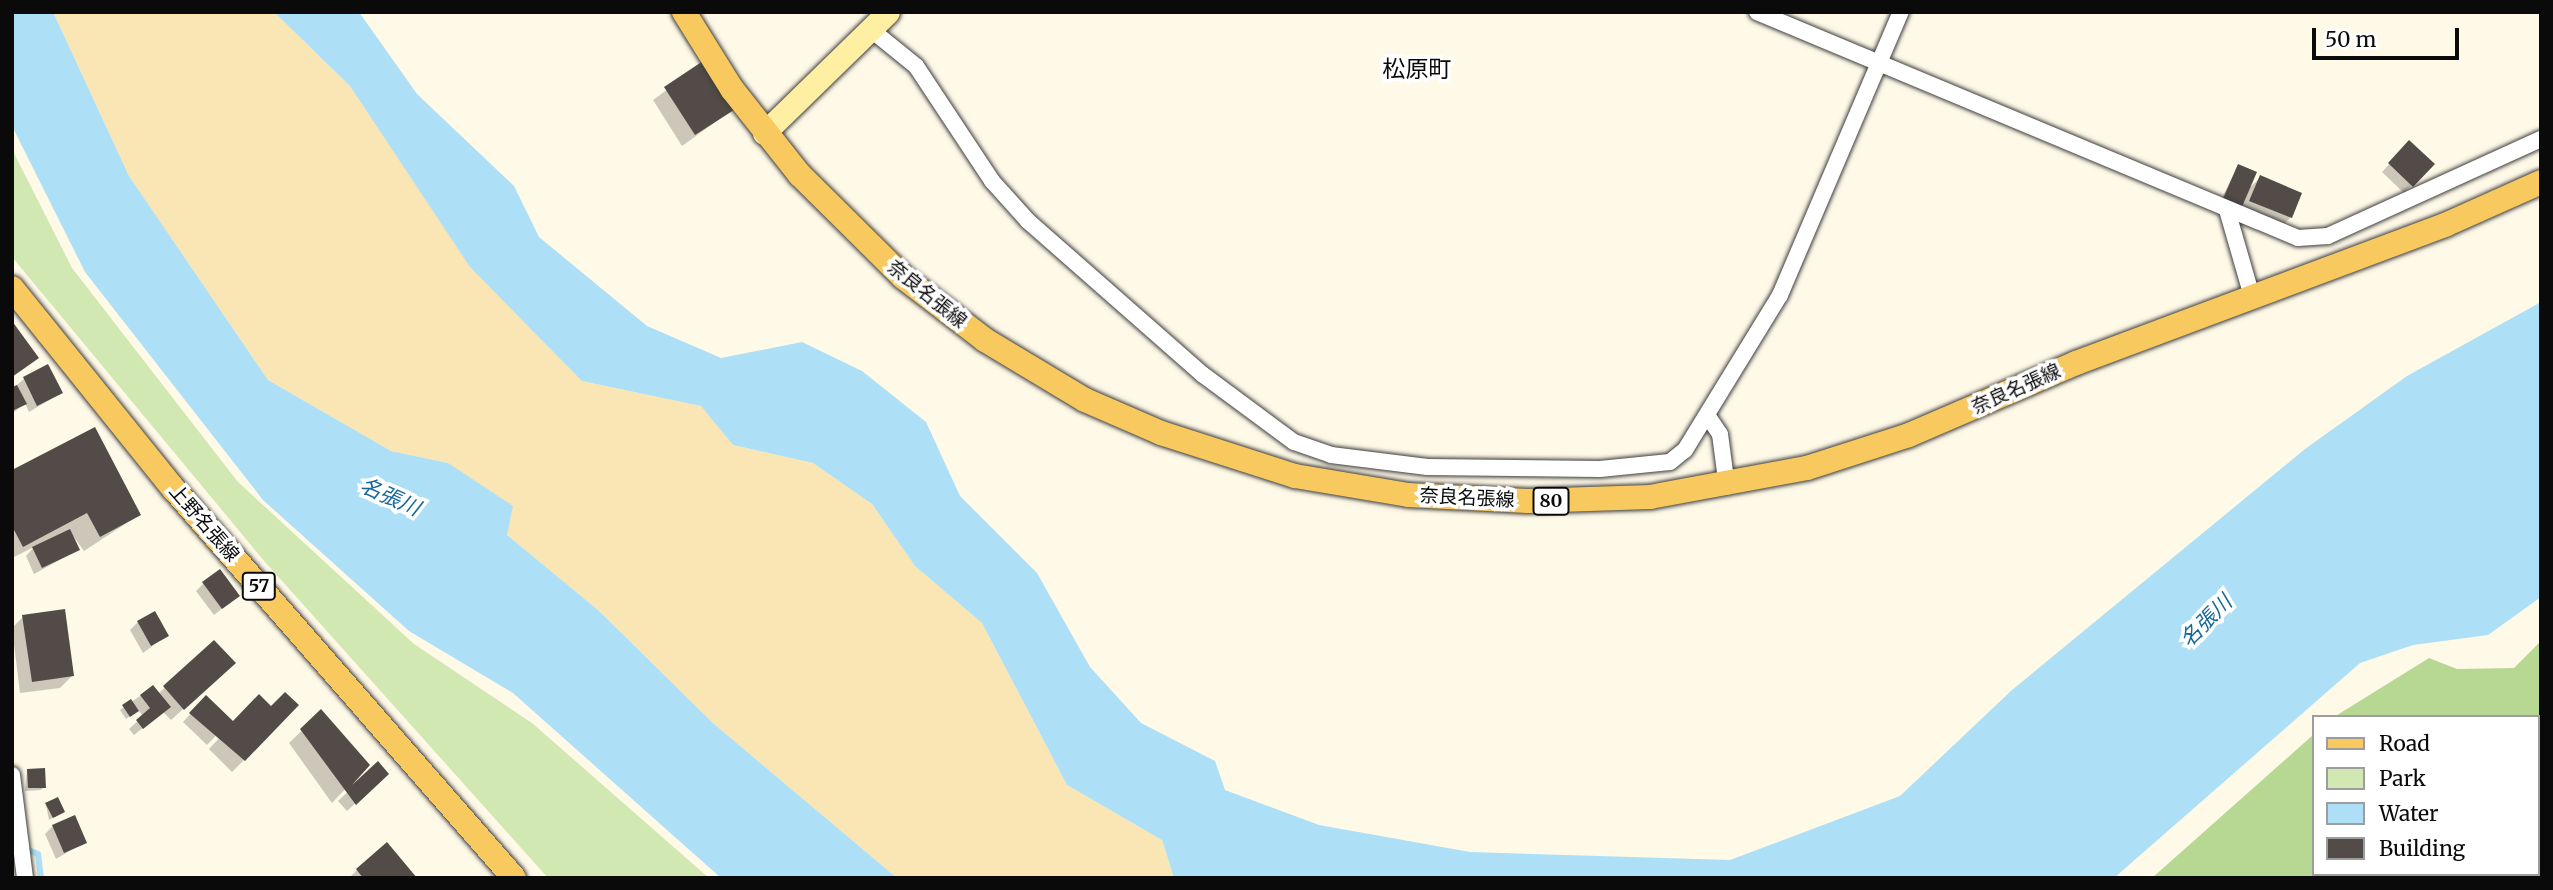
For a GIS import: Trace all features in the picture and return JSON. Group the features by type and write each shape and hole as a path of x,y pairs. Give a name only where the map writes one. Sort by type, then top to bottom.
{"main road":[{"name":"奈良名張線","path":"684,12 764,133 867,243 985,340 1085,400 1161,433 1295,475 1408,495 1588,500 1727,487 1909,435 2251,293 2445,225 2541,182"},
{"name":"上野名張線","path":"12,288 173,488 514,878"}],"street":[{"path":"764,133 874,32 888,12"},
{"path":"1757,12 2298,238 2328,236 2541,139"},
{"path":"874,32 916,66 992,181 1028,221 1202,374 1314,451 1427,467 1600,469 1670,462 1707,415 1780,295 1901,12"},
{"path":"2227,210 2251,293"},
{"path":"1707,415 1720,433 1727,487"},
{"path":"12,775 25,878"}],"green space":[{"path":"12,149 72,268 238,482 414,644 532,723 709,878 548,878 265,562 12,257"},
{"path":"2541,641 2541,878 2152,878 2312,736 2312,876 2539,876 2539,715 2337,715 2429,658 2457,669 2514,668"}],"sand":[{"path":"53,12 274,12 350,86 582,381 702,406 733,445 813,463 872,504 915,566 982,623 1067,785 1162,840 1174,878 897,878 714,724 598,610 507,535 448,463 391,451 268,380 129,176"}],"water":[{"name":"名張川","path":"12,12 53,12 129,176 268,380 391,451 448,463 513,506 507,535 598,610 714,724 897,878 721,878 513,693 409,631 263,500 85,272 12,126"},
{"name":"名張川","path":"274,12 359,12 417,94 514,186 539,237 647,326 721,358 802,342 862,371 926,422 960,496 1037,573 1090,667 1141,723 1215,761 1225,790 1319,825 1470,852 1730,860 1900,796 2012,690 2305,449 2407,376 2541,302 2541,597 2488,635 2413,645 2360,663 2114,878 1174,878 1162,840 1067,785 982,623 915,566 872,504 813,463 733,445 701,406 582,381 470,267 350,86"}],"building":[{"path":"703,61 734,110 695,135 664,87"},
{"path":"2409,140 2435,164 2413,187 2388,163"},
{"path":"2238,164 2257,172 2241,209 2222,201"},
{"path":"2260,175 2302,193 2292,218 2249,201"},
{"path":"12,321 39,358 12,377"},
{"path":"48,364 63,393 37,406 23,377"},
{"path":"17,385 27,404 12,411 12,387"},
{"path":"95,427 141,515 100,537 87,513 23,547 12,526 12,470"},
{"path":"70,529 80,550 42,568 32,547"},
{"path":"220,569 240,596 222,609 202,582"},
{"path":"65,609 74,676 32,682 22,615"},
{"path":"155,611 169,636 151,646 137,621"},
{"path":"214,640 236,663 184,710 163,686"},
{"path":"153,685 171,707 143,729 136,720 150,708 140,695"},
{"path":"285,692 299,705 245,761 189,713 206,695 233,721 259,694 271,706"},
{"path":"131,699 139,711 130,717 122,705"},
{"path":"321,709 370,765 352,785 378,761 389,774 356,805 300,729"},
{"path":"45,768 46,788 28,788 27,769"},
{"path":"58,797 65,812 53,818 45,803"},
{"path":"75,815 87,843 64,853 52,825"},
{"path":"387,842 417,878 363,878 356,869"}],"waterway":[{"path":"12,843 38,854 41,878"}],"district":[{"name":"松原町","path":"1417,69"}]}
